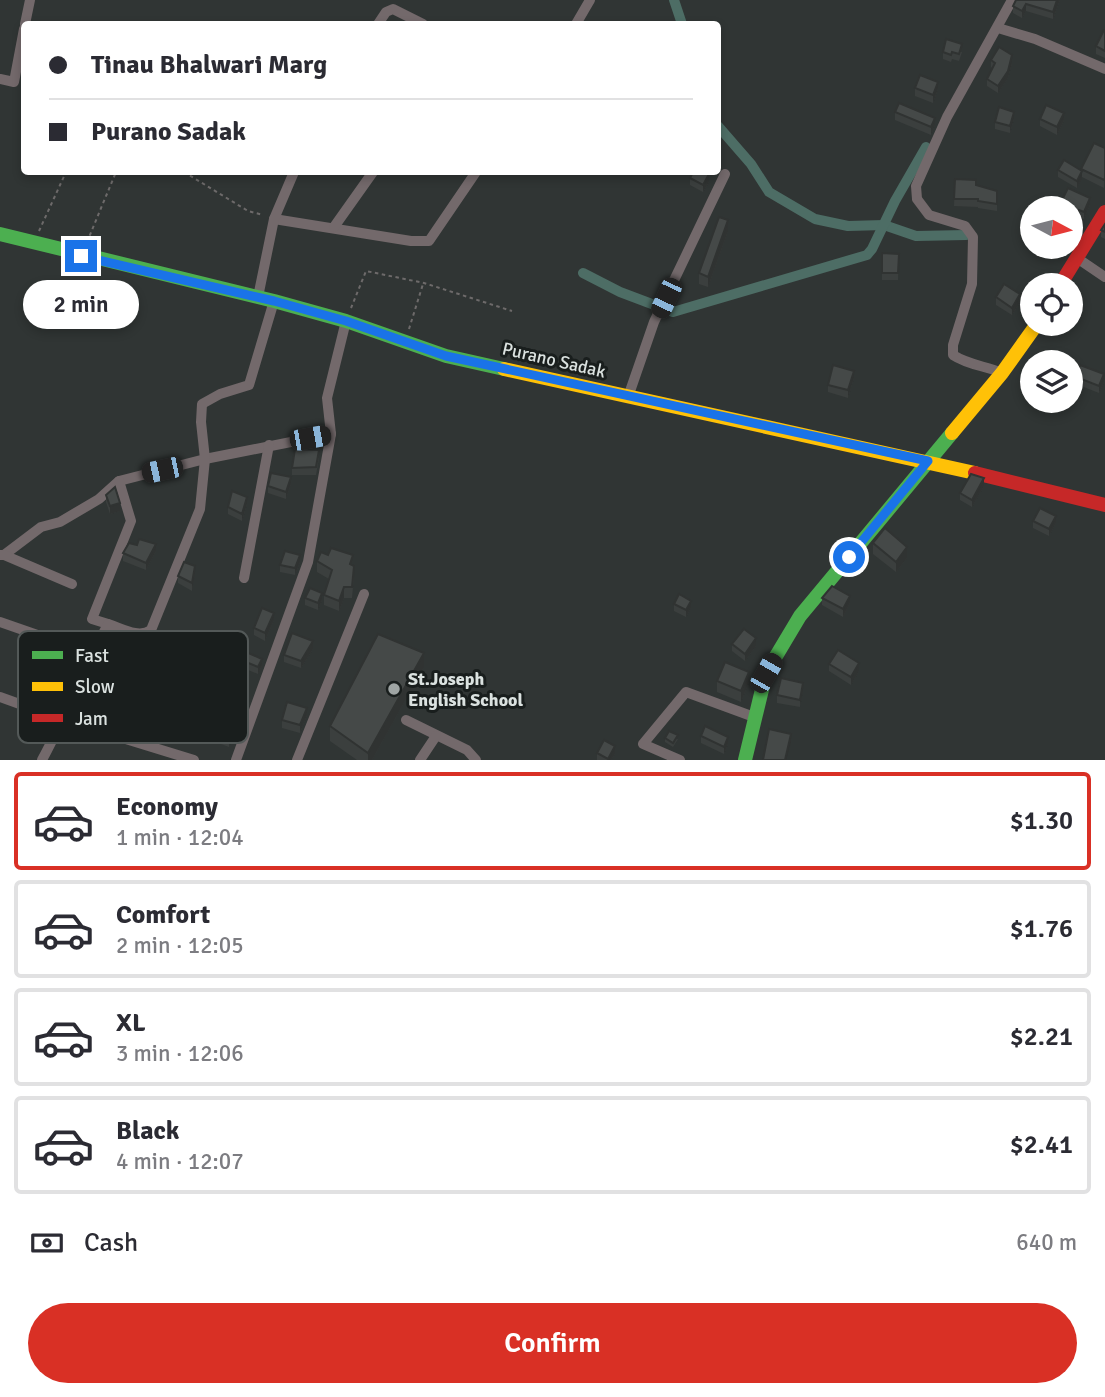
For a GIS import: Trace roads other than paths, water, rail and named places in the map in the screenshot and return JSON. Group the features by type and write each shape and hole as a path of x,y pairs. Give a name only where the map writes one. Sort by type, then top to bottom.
{"main road":[{"path":"1083,248 1105,212"},
{"name":"Purano Sadak","path":"0,234 81,256 274,301 346,321 446,356 928,461 1105,505"},
{"path":"745,760 766,673 800,616 1002,373 1028,336"}],"street":[{"path":"26,21 30,0"},
{"path":"578,21 590,0"},
{"path":"1002,373 962,361 953,355 953,345 972,284 973,237 965,226 929,215 920,205 915,193 917,181 947,117 1012,0"},
{"path":"380,21 386,12 393,9 417,21"},
{"path":"998,29 1035,39 1105,69"},
{"path":"0,79 14,82 21,47"},
{"path":"628,397 654,322 725,174"},
{"path":"258,298 274,219 293,175"},
{"path":"334,228 371,175"},
{"path":"274,219 411,241 429,241 474,175"},
{"path":"1078,259 1105,277"},
{"path":"150,631 200,509 205,459 202,404 220,394 249,386 274,301"},
{"path":"248,727 308,562 331,434 327,398 346,321"},
{"path":"2,555 41,527 60,522 99,499 119,481 205,459 331,434"},
{"path":"244,578 269,445"},
{"path":"119,481 131,521 92,619 130,631"},
{"path":"2,555 72,584"},
{"path":"297,760 364,594"},
{"path":"0,622 27,631"},
{"path":"104,631 108,624"},
{"path":"680,760 643,744 686,692 754,717"},
{"path":"0,697 18,703"},
{"path":"406,720 467,750 476,760"},
{"path":"420,760 436,736"},
{"path":"42,760 51,743"},
{"path":"139,743 194,760"},
{"path":"236,760 242,743"}],"waterway":[{"path":"674,0 681,21"},
{"path":"721,129 751,164 769,192 815,219 848,226 884,225 916,236 966,235"},
{"path":"583,273 620,292 673,312 867,255 926,147"}],"place":[{"name":"St.Joseph English School","path":"394,689"}]}
